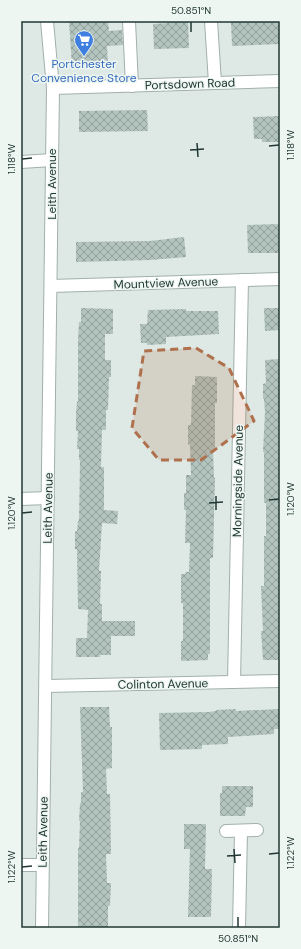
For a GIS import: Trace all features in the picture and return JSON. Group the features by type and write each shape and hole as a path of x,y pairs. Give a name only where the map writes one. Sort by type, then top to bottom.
{"street":[{"name":"Leith Avenue","path":"42,928 53,88 47,21"},
{"path":"129,21 132,86"},
{"path":"211,21 215,83"},
{"name":"Portsdown Road","path":"53,88 280,81"},
{"path":"21,162 52,160"},
{"name":"Mountview Avenue","path":"51,286 280,279"},
{"name":"Morningside Avenue","path":"234,682 242,280"},
{"path":"21,499 48,498"},
{"name":"Colinton Avenue","path":"46,686 280,681"},
{"path":"226,831 257,830"},
{"path":"239,928 241,831"},
{"path":"21,865 42,865"}],"highlighted area":[{"path":"196,348 229,368 254,421 201,460 159,460 132,428 144,351"}],"building":[{"path":"69,21 108,21 109,31 122,30 123,45 107,46 108,64 72,66"},
{"path":"169,21 188,21 189,48 154,49 153,24 169,23"},
{"path":"280,21 280,44 232,46 231,22"},
{"path":"147,110 148,131 79,132 79,111"},
{"path":"280,116 280,142 262,142 262,139 254,139 253,117"},
{"path":"280,224 280,253 248,253 247,225"},
{"path":"184,237 186,257 151,260 76,262 76,242 150,241"},
{"path":"81,308 113,309 113,334 105,334 105,360 111,360 111,377 109,377 106,430 102,430 101,467 104,467 104,510 118,511 117,524 102,523 99,571 101,571 100,604 102,604 102,621 135,621 135,636 111,636 111,655 100,655 100,657 76,657 76,638 87,638 88,610 78,609 77,549 75,549 75,532 77,531 79,521 80,460 79,449 77,449 78,431 76,431 76,414 78,401 78,340 79,322 81,322"},
{"path":"264,308 280,308 280,330 265,331"},
{"path":"186,309 186,311 218,311 219,334 166,337 166,344 147,345 147,343 141,343 140,324 147,324 148,310"},
{"path":"279,359 280,660 263,660 261,631 263,631 261,586 264,586 264,536 266,536 266,503 264,503 263,452 265,412 263,384 266,383 265,360"},
{"path":"195,376 217,377 217,403 215,403 215,450 213,450 215,478 213,558 210,558 210,654 208,654 208,660 181,661 181,641 183,641 183,603 181,603 181,574 186,574 185,572 189,572 190,543 185,543 186,510 184,510 184,493 186,493 186,475 191,475 188,425 191,425 192,385 195,385"},
{"path":"80,707 109,707 110,727 112,727 112,768 106,769 107,794 110,794 111,854 106,854 107,883 111,883 110,906 108,906 108,928 78,928 78,848 80,803 81,792 83,792"},
{"path":"236,709 236,711 280,709 280,729 274,729 274,734 228,737 228,744 202,745 202,749 160,750 159,713 209,712 216,710"},
{"path":"222,786 253,786 253,807 246,807 245,816 220,816 220,793 222,793"},
{"path":"184,824 206,824 205,869 212,869 211,917 188,917 190,849 184,849"}],"place":[{"name":"Portchester Convenience Store","path":"84,57"}]}
